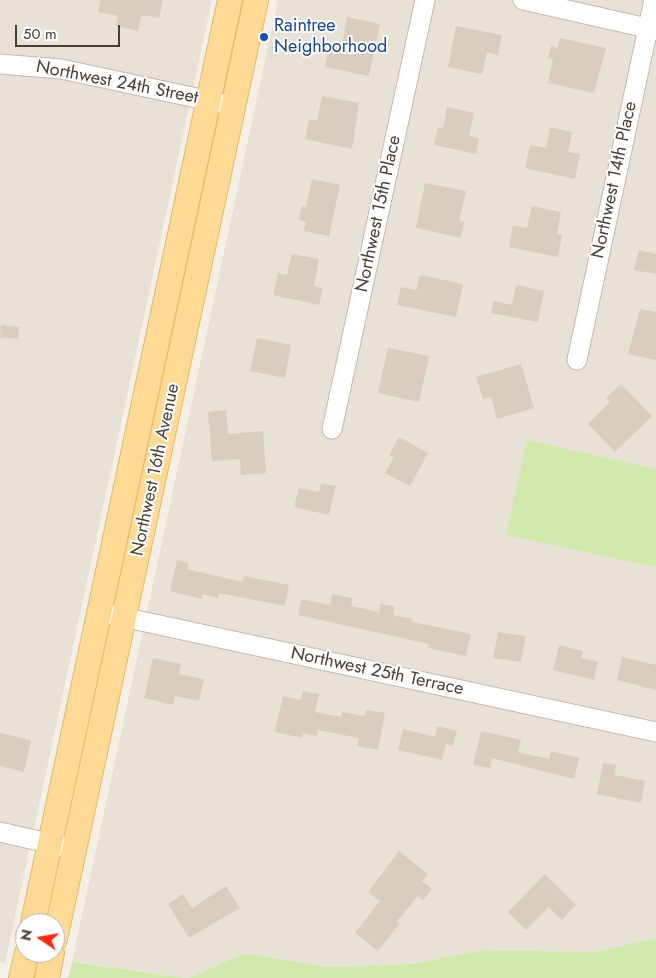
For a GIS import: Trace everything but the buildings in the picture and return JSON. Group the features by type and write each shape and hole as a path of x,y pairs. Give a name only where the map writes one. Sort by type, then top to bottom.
{"main road":[{"name":"Northwest 16th Avenue","path":"35,913 230,0"},
{"name":"Northwest 16th Avenue","path":"60,913 256,0"},
{"path":"153,360 178,365"},
{"path":"21,978 25,963"},
{"path":"47,978 50,963"}],"street":[{"name":"Northwest 15th Place","path":"332,429 425,0"},
{"path":"523,0 652,29"},
{"name":"Northwest 14th Place","path":"576,360 652,29 654,0"},
{"name":"Northwest 24th Street","path":"0,64 61,69 234,106"},
{"name":"Northwest 25th Terrace","path":"99,612 656,732"},
{"path":"0,832 74,849"}],"shaded area":[{"path":"0,0 212,0 5,963 0,962"},
{"path":"278,0 656,0 656,938 594,952 482,950 412,964 326,967 245,953 188,978 72,962"}],"green space":[{"path":"527,440 656,469 656,567 506,535"},
{"path":"656,938 656,978 188,978 245,953 326,967 412,964 482,950 594,952"},
{"path":"72,962 187,978 68,978"}],"place":[{"name":"Raintree Neighborhood","path":"264,37"}]}
